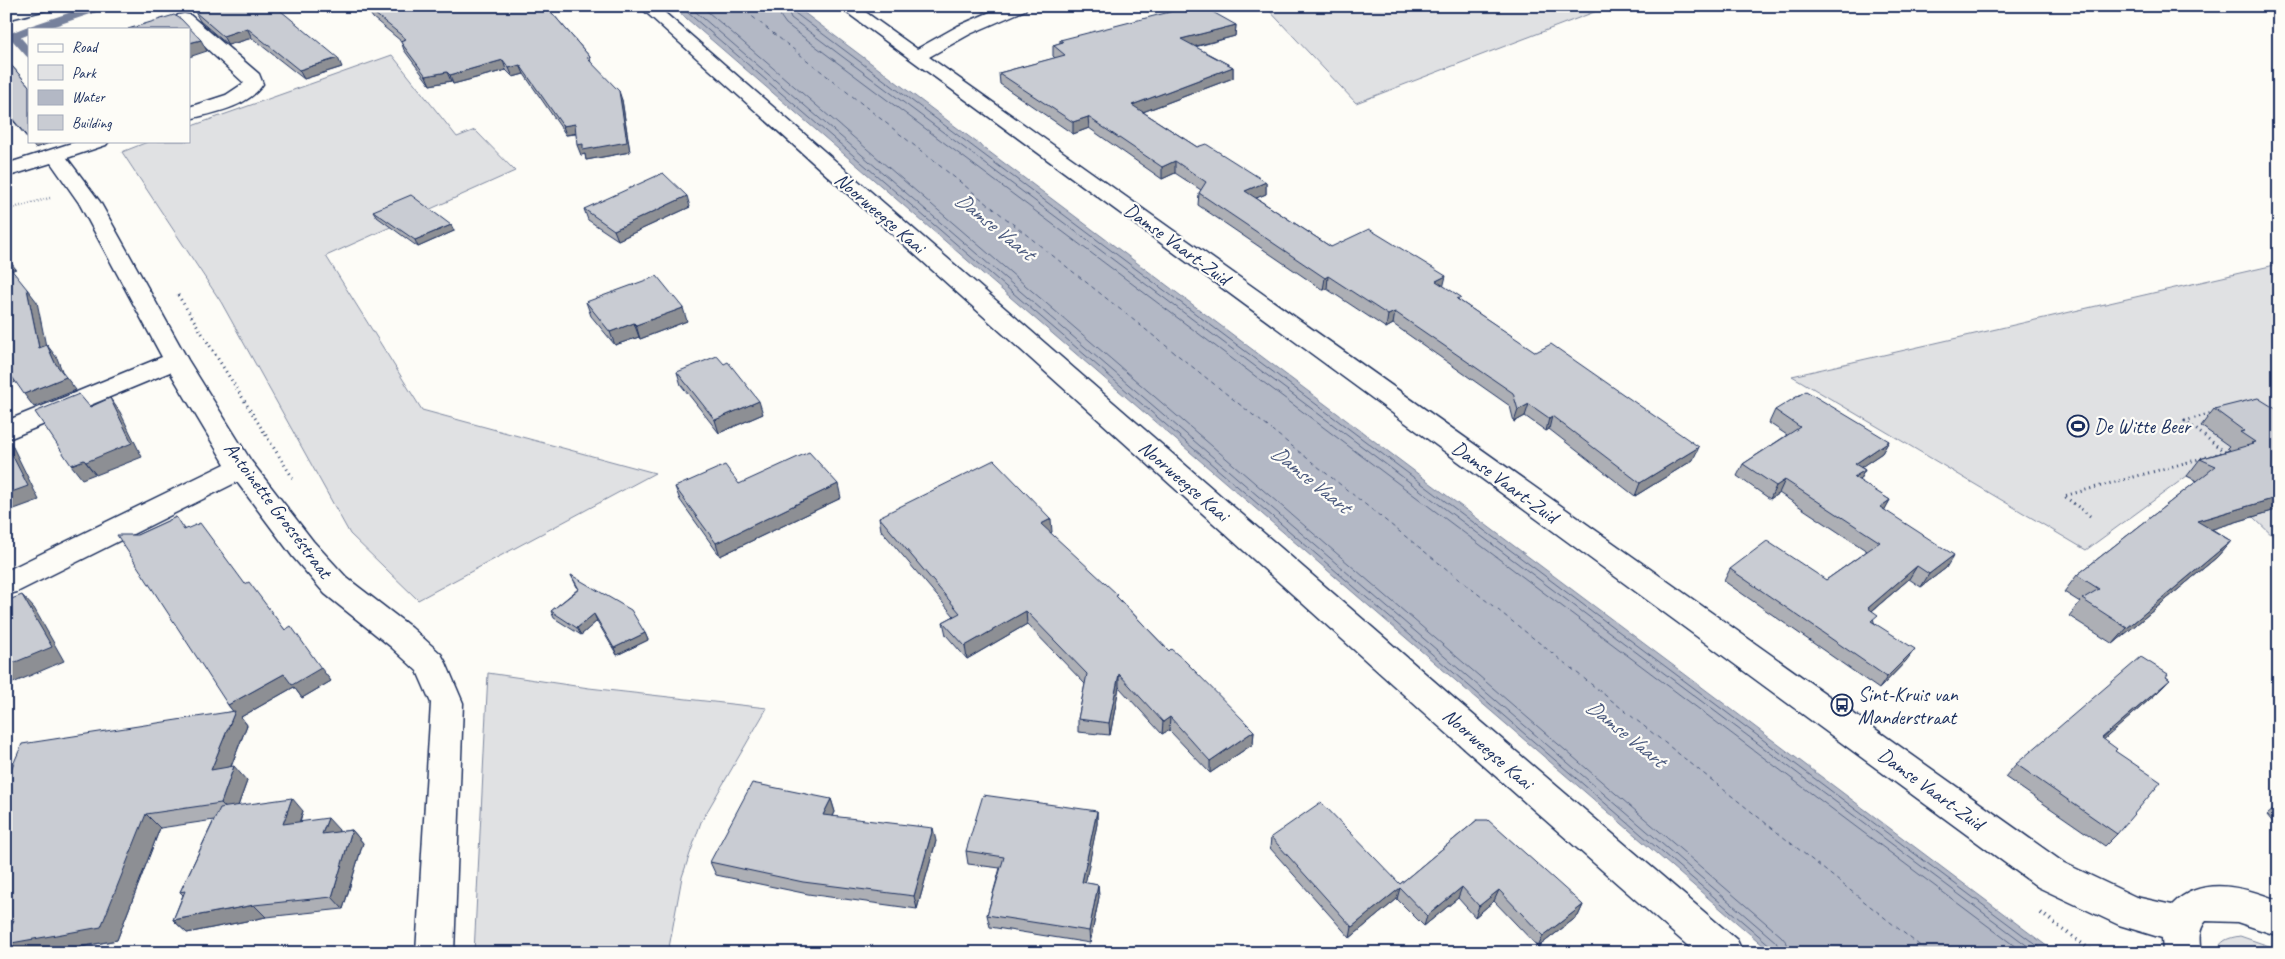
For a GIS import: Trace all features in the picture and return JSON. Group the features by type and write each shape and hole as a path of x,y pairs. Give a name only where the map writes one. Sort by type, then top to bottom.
{"street":[{"path":"6,15 40,6"},
{"name":"Noorweegse Kaai","path":"646,6 1437,705 1724,953"},
{"name":"Damse Vaart-Zuid","path":"846,6 2051,876 2132,913 2182,939"},
{"path":"917,56 964,30 1019,6"},
{"path":"184,19 252,78 254,84 250,90 237,97 190,113"},
{"path":"6,171 96,142"},
{"name":"Antoinette Grosséstraat","path":"55,155 89,202 176,360 241,468 303,549 336,586 401,636 430,663 447,704 436,953"},
{"path":"6,430 176,360"},
{"path":"6,584 241,468"},
{"path":"2182,939 2191,911 2211,903 2237,903 2266,912 2279,919"}],"path":[{"path":"6,210 50,197 58,212 89,202"},
{"path":"2090,516 2064,496 2225,452 2185,420 2221,411"}],"green space":[{"path":"1265,6 1610,6 1356,103"},
{"path":"392,55 457,137 475,130 515,171 326,256 422,410 655,473 418,600 350,534 221,302 122,152 147,142 190,142 190,127"},
{"name":"De Witte Beer","path":"2279,264 2279,542 2253,517 2219,491 2187,476 2086,550 1792,376"},
{"path":"488,673 589,688 767,708 701,822 682,877 668,953 474,953"},
{"path":"2240,936 2269,946 2279,953 2216,953 2225,940"}],"water":[{"name":"Damse Vaart","path":"672,6 795,6 2056,953 1772,953"}],"building":[{"path":"213,6 275,6 338,58 299,70 247,28 223,36 195,12"},
{"path":"367,6 546,6 590,57 587,58 619,91 627,142 583,150 583,144 577,145 575,124 563,126 520,65 509,68 503,60 450,75 447,72 426,76 400,41 406,39"},
{"path":"1193,6 1202,6 1236,25 1181,39 1233,67 1132,105 1197,147 1206,144 1266,182 1245,191 1331,247 1369,229 1446,276 1436,281 1461,297 1457,299 1536,352 1551,344 1699,447 1640,483 1552,416 1549,418 1529,404 1518,410 1513,393 1395,312 1388,315 1328,276 1325,278 1199,193 1206,182 1175,161 1162,167 1088,117 1073,122 999,73 1065,55 1053,45 1063,42 1060,40"},
{"path":"174,15 190,28 131,28"},
{"path":"190,28 201,40 190,43"},
{"path":"6,59 28,85 28,138 6,111"},
{"path":"663,173 687,196 614,230 584,209"},
{"path":"411,195 451,225 415,240 373,211"},
{"path":"6,263 27,289 39,348 47,345 55,363 66,377 24,394 6,368"},
{"path":"657,276 683,308 610,332 586,302"},
{"path":"717,356 724,364 728,362 759,401 715,420 677,372"},
{"path":"1806,391 1889,441 1855,464 1865,470 1854,477 1890,500 1880,507 1954,555 1929,574 1917,566 1868,608 1878,615 1871,621 1915,649 1887,677 1730,569 1767,541 1826,580 1880,542 1785,480 1776,486 1743,464 1800,427 1775,410"},
{"path":"79,394 90,407 110,398 132,443 86,462 84,460 71,465 35,412"},
{"path":"2258,398 2279,411 2279,497 2197,521 2231,541 2127,628 2082,599 2099,589 2077,575 2216,466 2200,459 2255,442 2240,432 2244,431 2214,409"},
{"path":"6,443 28,486 6,494"},
{"path":"809,452 838,484 716,543 675,487 725,465 739,484"},
{"path":"994,460 1051,519 1041,524 1118,595 1116,596 1169,651 1171,649 1184,660 1254,731 1210,761 1170,717 1163,722 1119,674 1109,723 1078,719 1087,674 1026,611 965,646 943,622 960,613 879,517"},
{"path":"176,517 184,530 200,523 245,584 249,582 285,630 291,626 321,668 292,685 284,674 228,705 117,535 137,535"},
{"path":"571,575 631,610 645,633 614,648 594,614 577,628 551,611 579,589"},
{"path":"22,595 52,647 6,666 6,601"},
{"path":"2141,657 2168,674 2166,677 2170,680 2102,738 2117,749 2115,751 2161,782 2117,834 2016,764"},
{"path":"235,711 211,770 234,766 221,803 146,814 101,927 6,944 6,936 14,920 6,922 6,781 22,744"},
{"path":"752,783 831,799 823,815 933,828 914,896 803,882 710,862"},
{"path":"983,795 1097,811 1082,882 1098,885 1089,931 987,915 1004,857 966,851"},
{"path":"292,798 283,824 328,818 322,834 352,830 332,897 254,905 173,920 185,891 180,892 220,808"},
{"path":"1321,802 1400,884 1477,820 1488,820 1583,905 1543,936 1499,890 1479,906 1462,887 1427,916 1400,888 1352,927 1271,837"}],"waterway":[{"path":"36,28 102,6"},
{"path":"28,30 14,36 28,52"}],"ferry route":[{"path":"739,6 1929,953"}],"place":[{"name":"De Witte Beer","path":"2078,426"},
{"name":"Sint-Kruis van Manderstraat","path":"1842,705"}]}
